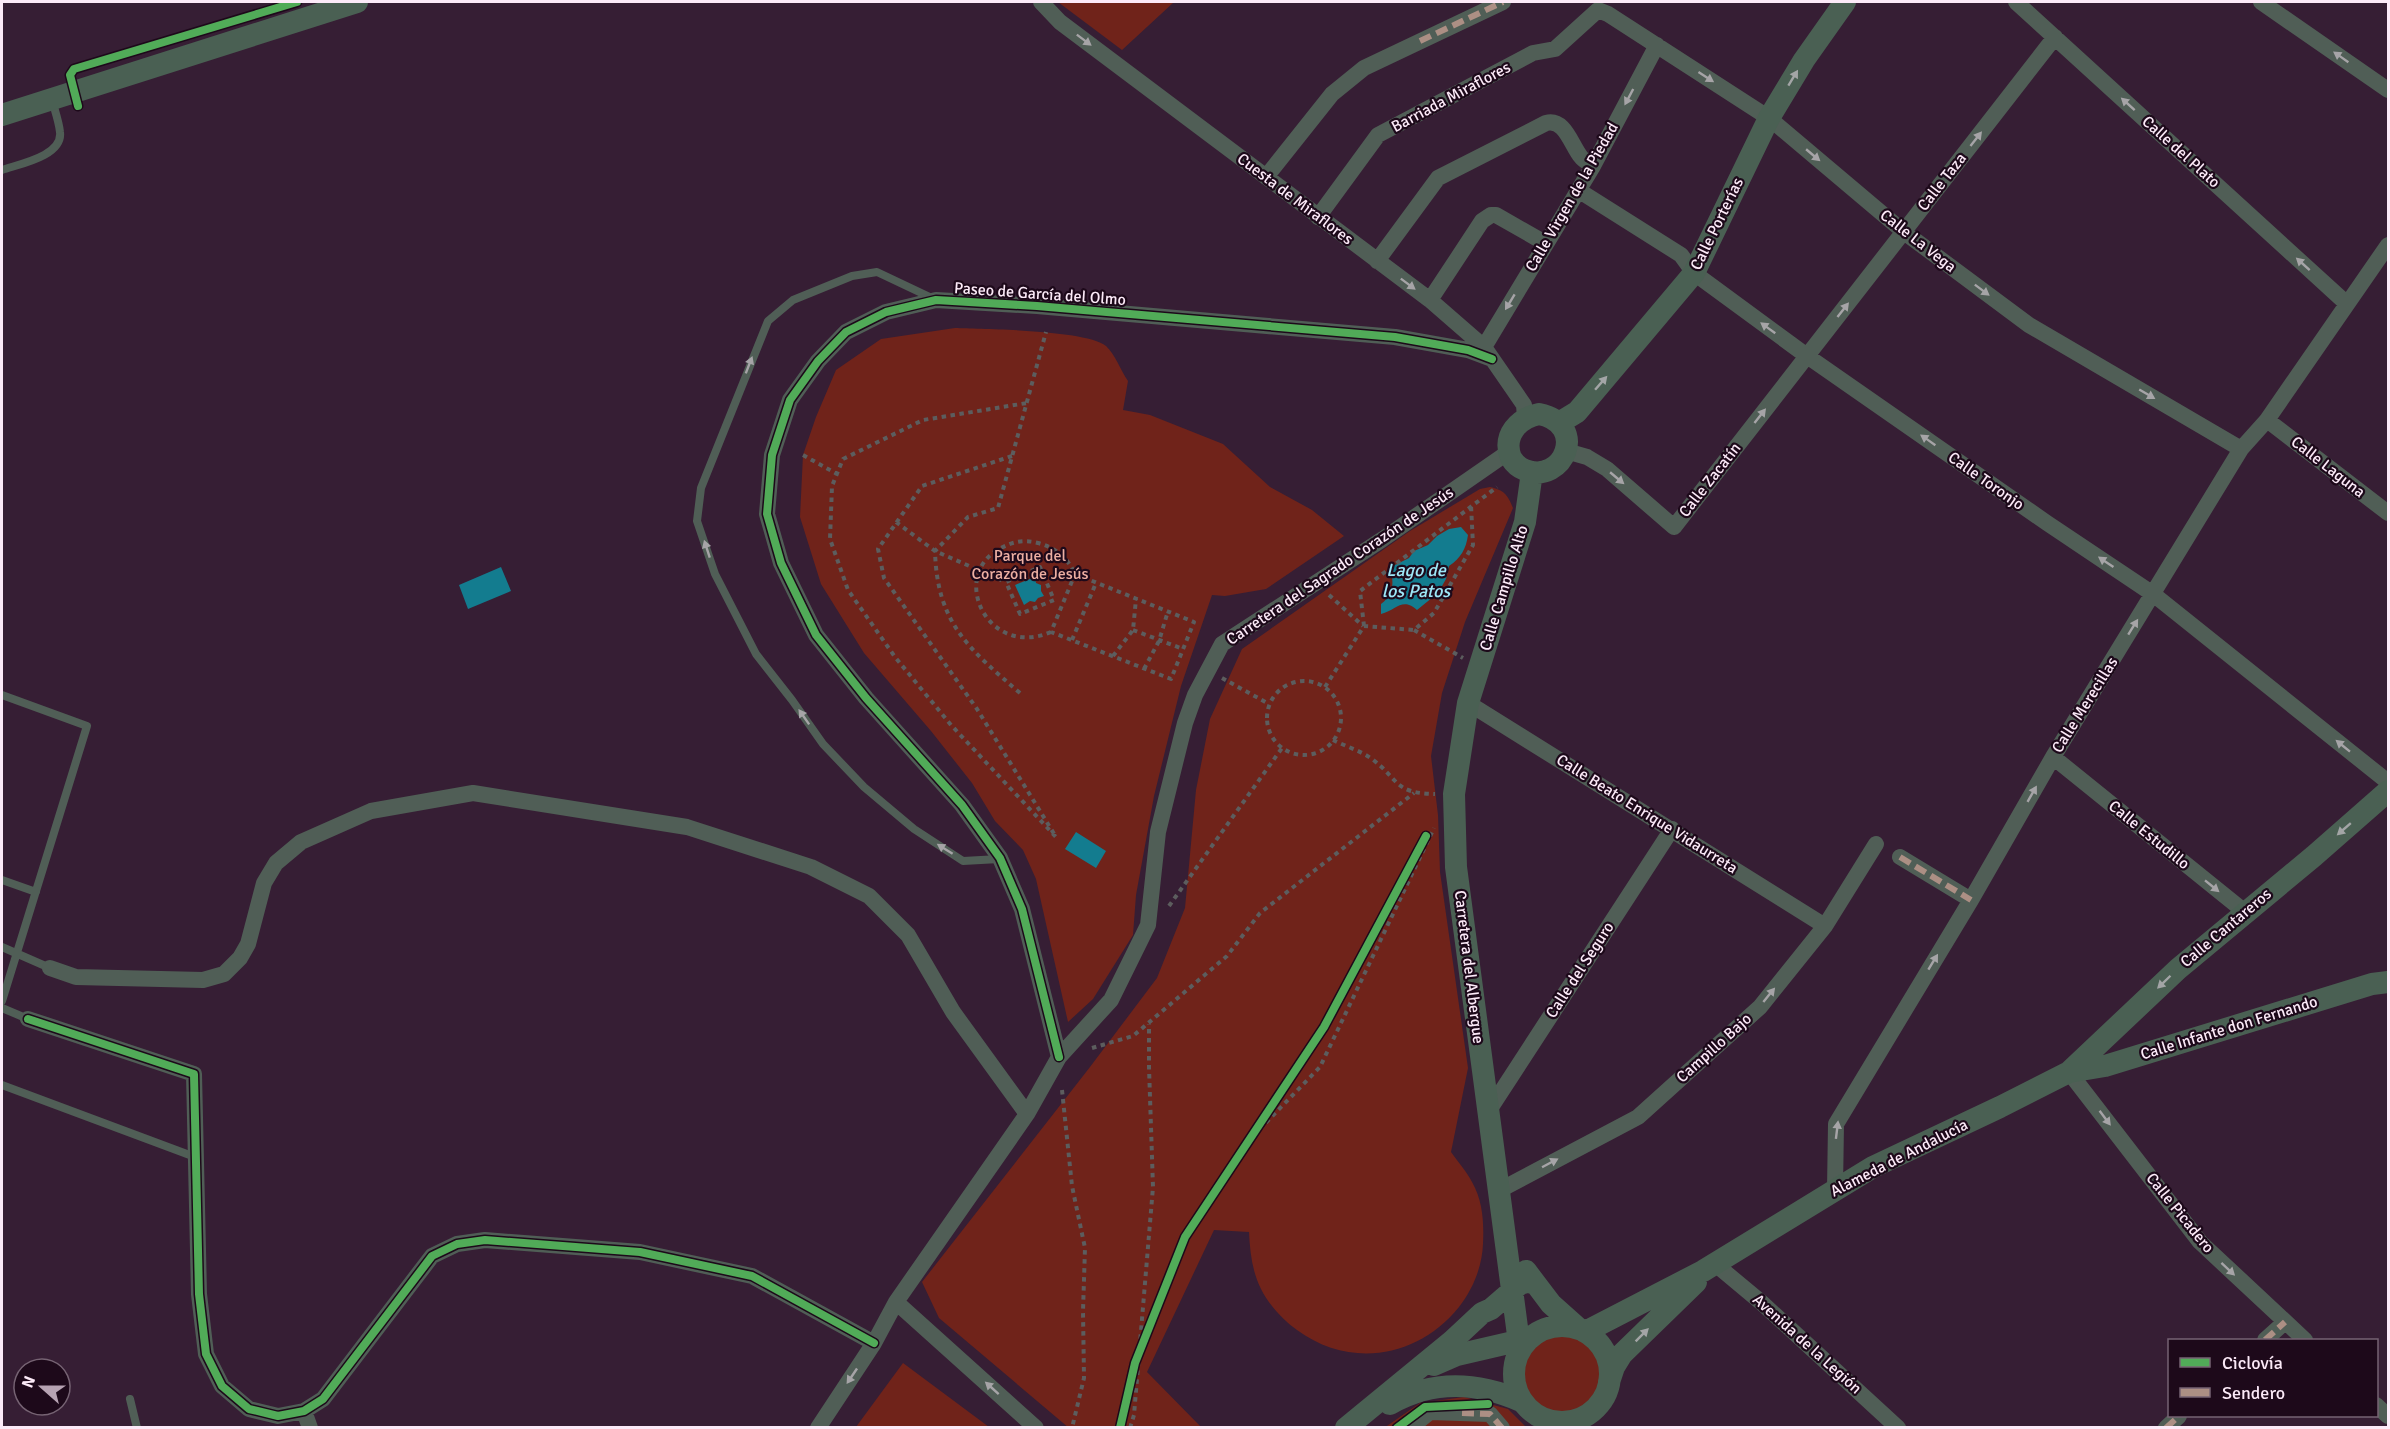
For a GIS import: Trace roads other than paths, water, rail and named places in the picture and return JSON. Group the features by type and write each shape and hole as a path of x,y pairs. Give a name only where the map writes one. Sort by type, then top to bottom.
{"street":[{"path":"2,115 12,106 52,100 357,2"},
{"name":"Cuesta de Miraflores","path":"1041,2 1060,22 1430,300 1488,353 1524,405 1525,417"},
{"path":"1266,177 1332,94 1364,68 1503,2"},
{"name":"Calle Porterías","path":"1559,423 1577,411 1694,273 1769,117 1804,60 1845,2"},
{"name":"Calle del Plato","path":"2016,2 2346,303"},
{"path":"2261,2 2388,90"},
{"name":"Barriada Miraflores","path":"1318,217 1378,135 1533,53 1555,49 1598,10 1608,14"},
{"name":"Calle La Vega","path":"1608,14 1769,117 1904,232 2029,325 2241,449"},
{"name":"Calle Taza","path":"1807,356 2055,37"},
{"name":"Calle Virgen de la Piedad","path":"1488,353 1545,243 1593,166 1657,45"},
{"path":"1377,261 1438,178 1545,123 1553,122 1562,126 1582,160 1593,166"},
{"name":"Calle Toronjo","path":"1578,190 1681,255 1694,273 1807,356 2153,594 2388,782"},
{"path":"1430,300 1487,216 1496,215 1545,243"},
{"name":"Calle Merecillas","path":"1835,1189 1836,1124 1971,900 2052,757 2241,449 2267,420 2346,303 2388,246"},
{"name":"Paseo de García del Olmo","path":"1059,1058 1022,909 1000,858 962,805 866,698 816,635 781,563 767,514 772,455 790,400 819,360 846,332 886,312 936,300 1048,307 1395,337 1488,353"},
{"name":"Calle Zacatín","path":"1566,451 1587,457 1607,470 1674,527 1807,356"},
{"path":"1539,414 1548,416 1559,423 1567,434 1566,451 1552,469 1538,473 1532,472 1513,461 1510,451 1512,433 1525,417 1539,414"},
{"name":"Calle Laguna","path":"2267,420 2388,513"},
{"name":"Carretera del Sagrado Corazón de Jesús","path":"818,1428 874,1343 896,1302 1027,1114 1059,1058 1111,1000 1148,926 1158,832 1185,723 1195,695 1222,644 1510,451"},
{"name":"Calle Campillo Alto","path":"1468,702 1526,522 1532,472"},
{"name":"Carretera del Albergue","path":"1468,702 1454,794 1456,867 1498,1191 1512,1290 1523,1343"},
{"name":"Calle Beato Enrique Vidaurreta","path":"1468,702 1825,926"},
{"name":"Calle Estudillo","path":"2052,757 2245,912"},
{"name":"Calle Cantareros","path":"2069,1072 2178,969 2388,791"},
{"path":"50,968 76,977 203,980 224,974 240,958 248,944 264,883 276,863 301,842 371,812 473,792 687,827 811,867 869,896 908,935 953,1012 1027,1114"},
{"name":"Calle del Seguro","path":"1488,1112 1672,829"},
{"name":"Campillo Bajo","path":"1498,1191 1638,1117 1760,1006 1825,926 1876,844"},
{"path":"1900,857 1971,900"},
{"name":"Calle Infante don Fernando","path":"2069,1072 2105,1066 2383,987"},
{"path":"28,1019 194,1074 199,1294 206,1354 222,1386 249,1409 304,1419 310,1428"},
{"name":"Alameda de Andalucía","path":"1582,1330 1708,1267 1873,1167 2069,1072"},
{"name":"Calle Picadero","path":"2069,1072 2200,1242 2303,1339"},
{"name":"Carretera del Albergue","path":"1504,1232 1535,1283 1558,1311 1582,1330"},
{"name":"Carretera del Albergue","path":"1482,1313 1498,1275 1504,1247 1504,1232"},
{"path":"304,1419 323,1399 432,1256 457,1244 485,1240 640,1252 752,1276 874,1343"},
{"name":"Alameda de Andalucía","path":"1609,1382 1622,1354 1692,1287 1708,1267"},
{"name":"Avenida de la Legión","path":"1708,1267 1762,1303 1898,1428"},
{"path":"1349,1426 1482,1313 1491,1309 1523,1283 1535,1283"},
{"path":"896,1302 1036,1428"},
{"path":"2267,1339 2285,1322"},
{"path":"1402,1383 1439,1362 1462,1354 1523,1343 1542,1330 1555,1326 1582,1330 1594,1337 1604,1350 1609,1366 1609,1382 1600,1401 1586,1416 1546,1423 1523,1402 1514,1378 1514,1367 1523,1343"},
{"path":"1462,1354 1458,1363 1461,1374 1476,1387"},
{"path":"1349,1426 1414,1393 1440,1387 1476,1387 1494,1390 1523,1402"},
{"path":"1410,1428 1430,1412 1490,1414 1502,1428"},
{"path":"2166,1428 2178,1417"}],"lane":[{"path":"2,170 48,154 58,145 61,134 52,100"},
{"path":"936,300 877,272 852,276 793,300 768,321 701,488 697,521 715,574 756,654 823,744 864,787 923,836 963,861 1000,858"},
{"path":"2,695 87,726 2,1001"},
{"path":"2,880 36,892"},
{"path":"2,947 50,968"},
{"path":"2,1008 28,1019"},
{"path":"2,1085 195,1157"},
{"path":"130,1399 137,1428"}],"water":[{"name":"Lago de los Patos","path":"1461,527 1468,535 1466,545 1457,560 1449,566 1446,579 1438,593 1417,610 1403,604 1381,614 1381,604 1389,596 1392,588 1391,567 1409,558 1414,551 1428,545 1449,529"},
{"path":"501,567 511,591 468,609 459,585"},
{"path":"1035,577 1036,583 1041,585 1044,596 1024,605 1015,585"},
{"path":"1076,832 1106,851 1096,868 1065,849"}],"park label":[{"name":"Parque del Corazón de Jesús","path":"1030,565"}]}
